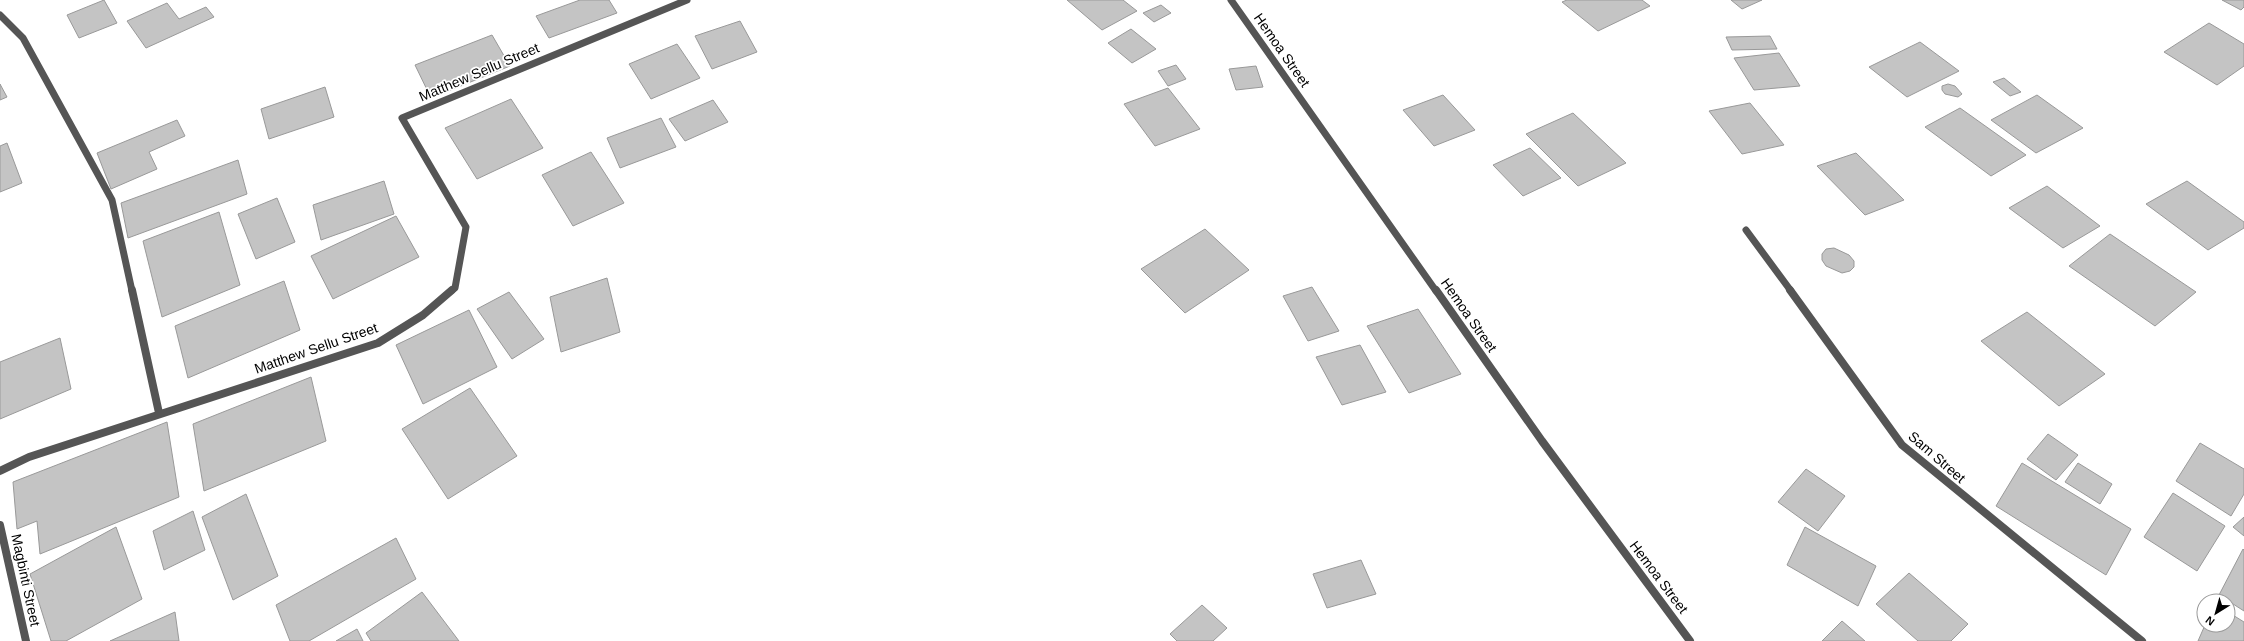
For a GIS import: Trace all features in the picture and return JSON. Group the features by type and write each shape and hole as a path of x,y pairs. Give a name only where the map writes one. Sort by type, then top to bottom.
{"street":[{"name":"Matthew Sellu Street","path":"0,472 29,457 378,343 423,315 455,288 466,227 402,118 686,0"},
{"name":"Hemoa Street","path":"1231,0 1542,441 1690,641"},
{"path":"0,16 23,38 112,200 159,414"},
{"name":"Sam Street","path":"1746,230 1902,445 2038,558 2142,641"},
{"name":"Magbinti Street","path":"0,526 26,641"}],"building":[{"path":"104,0 117,23 79,38 67,15"},
{"path":"580,0 609,0 617,13 549,38 536,16"},
{"path":"1067,0 1123,0 1137,11 1102,30"},
{"path":"1567,0 1642,0 1650,6 1598,31 1562,2"},
{"path":"1731,0 1762,0 1742,9"},
{"path":"2222,0 2244,0 2244,7 2241,10"},
{"path":"167,3 179,19 206,7 214,17 146,48 127,21"},
{"path":"1161,5 1171,13 1154,22 1143,13"},
{"path":"740,21 757,52 712,69 695,36"},
{"path":"2209,23 2244,44 2244,66 2217,85 2164,52"},
{"path":"1131,29 1156,49 1132,63 1108,43"},
{"path":"492,35 510,66 431,98 415,65"},
{"path":"1770,36 1777,49 1732,50 1726,37"},
{"path":"1920,42 1959,71 1907,97 1869,67"},
{"path":"677,44 700,78 651,99 629,64"},
{"path":"1779,53 1800,86 1754,90 1734,58"},
{"path":"1176,65 1186,79 1168,86 1158,71"},
{"path":"1256,66 1263,87 1236,90 1229,69"},
{"path":"2004,78 2021,92 2010,96 1993,82"},
{"path":"0,84 7,97 0,100"},
{"path":"1948,84 1955,86 1962,94 1958,97 1945,94 1942,90 1942,86"},
{"path":"325,87 334,117 269,139 261,109"},
{"path":"1168,88 1200,129 1155,146 1124,104"},
{"path":"1443,95 1475,130 1434,146 1403,110"},
{"path":"2037,95 2083,128 2036,153 1991,120"},
{"path":"511,99 543,148 477,179 445,128"},
{"path":"713,100 728,122 685,141 669,119"},
{"path":"1750,103 1784,145 1742,154 1709,111"},
{"path":"1960,108 2026,155 1991,176 1925,127"},
{"path":"1573,113 1626,163 1578,186 1526,134"},
{"path":"661,118 676,147 620,168 607,138"},
{"path":"177,120 185,136 149,152 157,169 111,189 97,153"},
{"path":"7,143 22,183 0,192 0,146"},
{"path":"1530,148 1561,178 1523,196 1493,165"},
{"path":"591,152 624,203 573,226 542,175"},
{"path":"1856,153 1904,200 1865,215 1817,166"},
{"path":"238,160 247,194 128,238 121,203"},
{"path":"384,181 394,214 321,240 313,205"},
{"path":"2187,181 2244,222 2244,228 2208,250 2146,204"},
{"path":"2047,186 2100,226 2063,248 2009,208"},
{"path":"277,198 295,242 256,259 238,214"},
{"path":"219,212 240,285 162,317 143,241"},
{"path":"396,216 419,257 333,299 311,256"},
{"path":"1205,229 1249,270 1185,313 1141,269"},
{"path":"2110,234 2196,292 2155,326 2069,266"},
{"path":"1834,248 1849,255 1854,261 1854,267 1850,271 1842,273 1826,266 1822,260 1822,254 1826,249"},
{"path":"607,278 620,332 561,352 550,297"},
{"path":"284,281 300,330 188,378 175,326"},
{"path":"1312,287 1339,331 1308,341 1283,296"},
{"path":"509,292 544,339 512,359 477,309"},
{"path":"1418,309 1461,374 1409,393 1367,326"},
{"path":"469,310 497,367 423,404 396,345"},
{"path":"2027,312 2105,374 2059,406 1981,341"},
{"path":"60,338 71,389 0,419 0,362"},
{"path":"1360,345 1386,392 1342,405 1316,357"},
{"path":"311,377 326,441 204,491 193,424"},
{"path":"470,388 517,456 448,499 402,429"},
{"path":"167,422 179,497 40,554 37,521 17,529 13,482"},
{"path":"2048,434 2078,455 2056,480 2027,459"},
{"path":"2200,443 2244,469 2244,494 2231,516 2176,481"},
{"path":"2022,463 2131,529 2106,575 1996,506"},
{"path":"2078,463 2112,484 2100,504 2065,482"},
{"path":"1806,469 1845,496 1818,531 1778,502"},
{"path":"2173,493 2225,526 2197,571 2144,537"},
{"path":"246,494 278,576 233,600 202,517"},
{"path":"193,511 205,550 164,570 153,531"},
{"path":"2244,517 2244,536 2233,527"},
{"path":"116,527 142,599 66,641 51,641 30,574"},
{"path":"1805,527 1876,566 1858,606 1787,565"},
{"path":"396,538 416,579 309,641 290,641 276,605"},
{"path":"2243,549 2244,611 2236,606 2236,593 2220,593"},
{"path":"1361,560 1376,594 1327,608 1313,574"},
{"path":"1909,573 1968,624 1951,641 1918,641 1876,604"},
{"path":"422,592 459,641 371,641 366,633"},
{"path":"1202,605 1227,628 1213,641 1177,641 1170,634"},
{"path":"175,612 179,641 110,641"},
{"path":"2236,617 2244,622 2244,641 2198,641 2202,633 2236,633"},
{"path":"1842,621 1865,641 1822,641"},
{"path":"357,629 363,641 336,641"}]}
